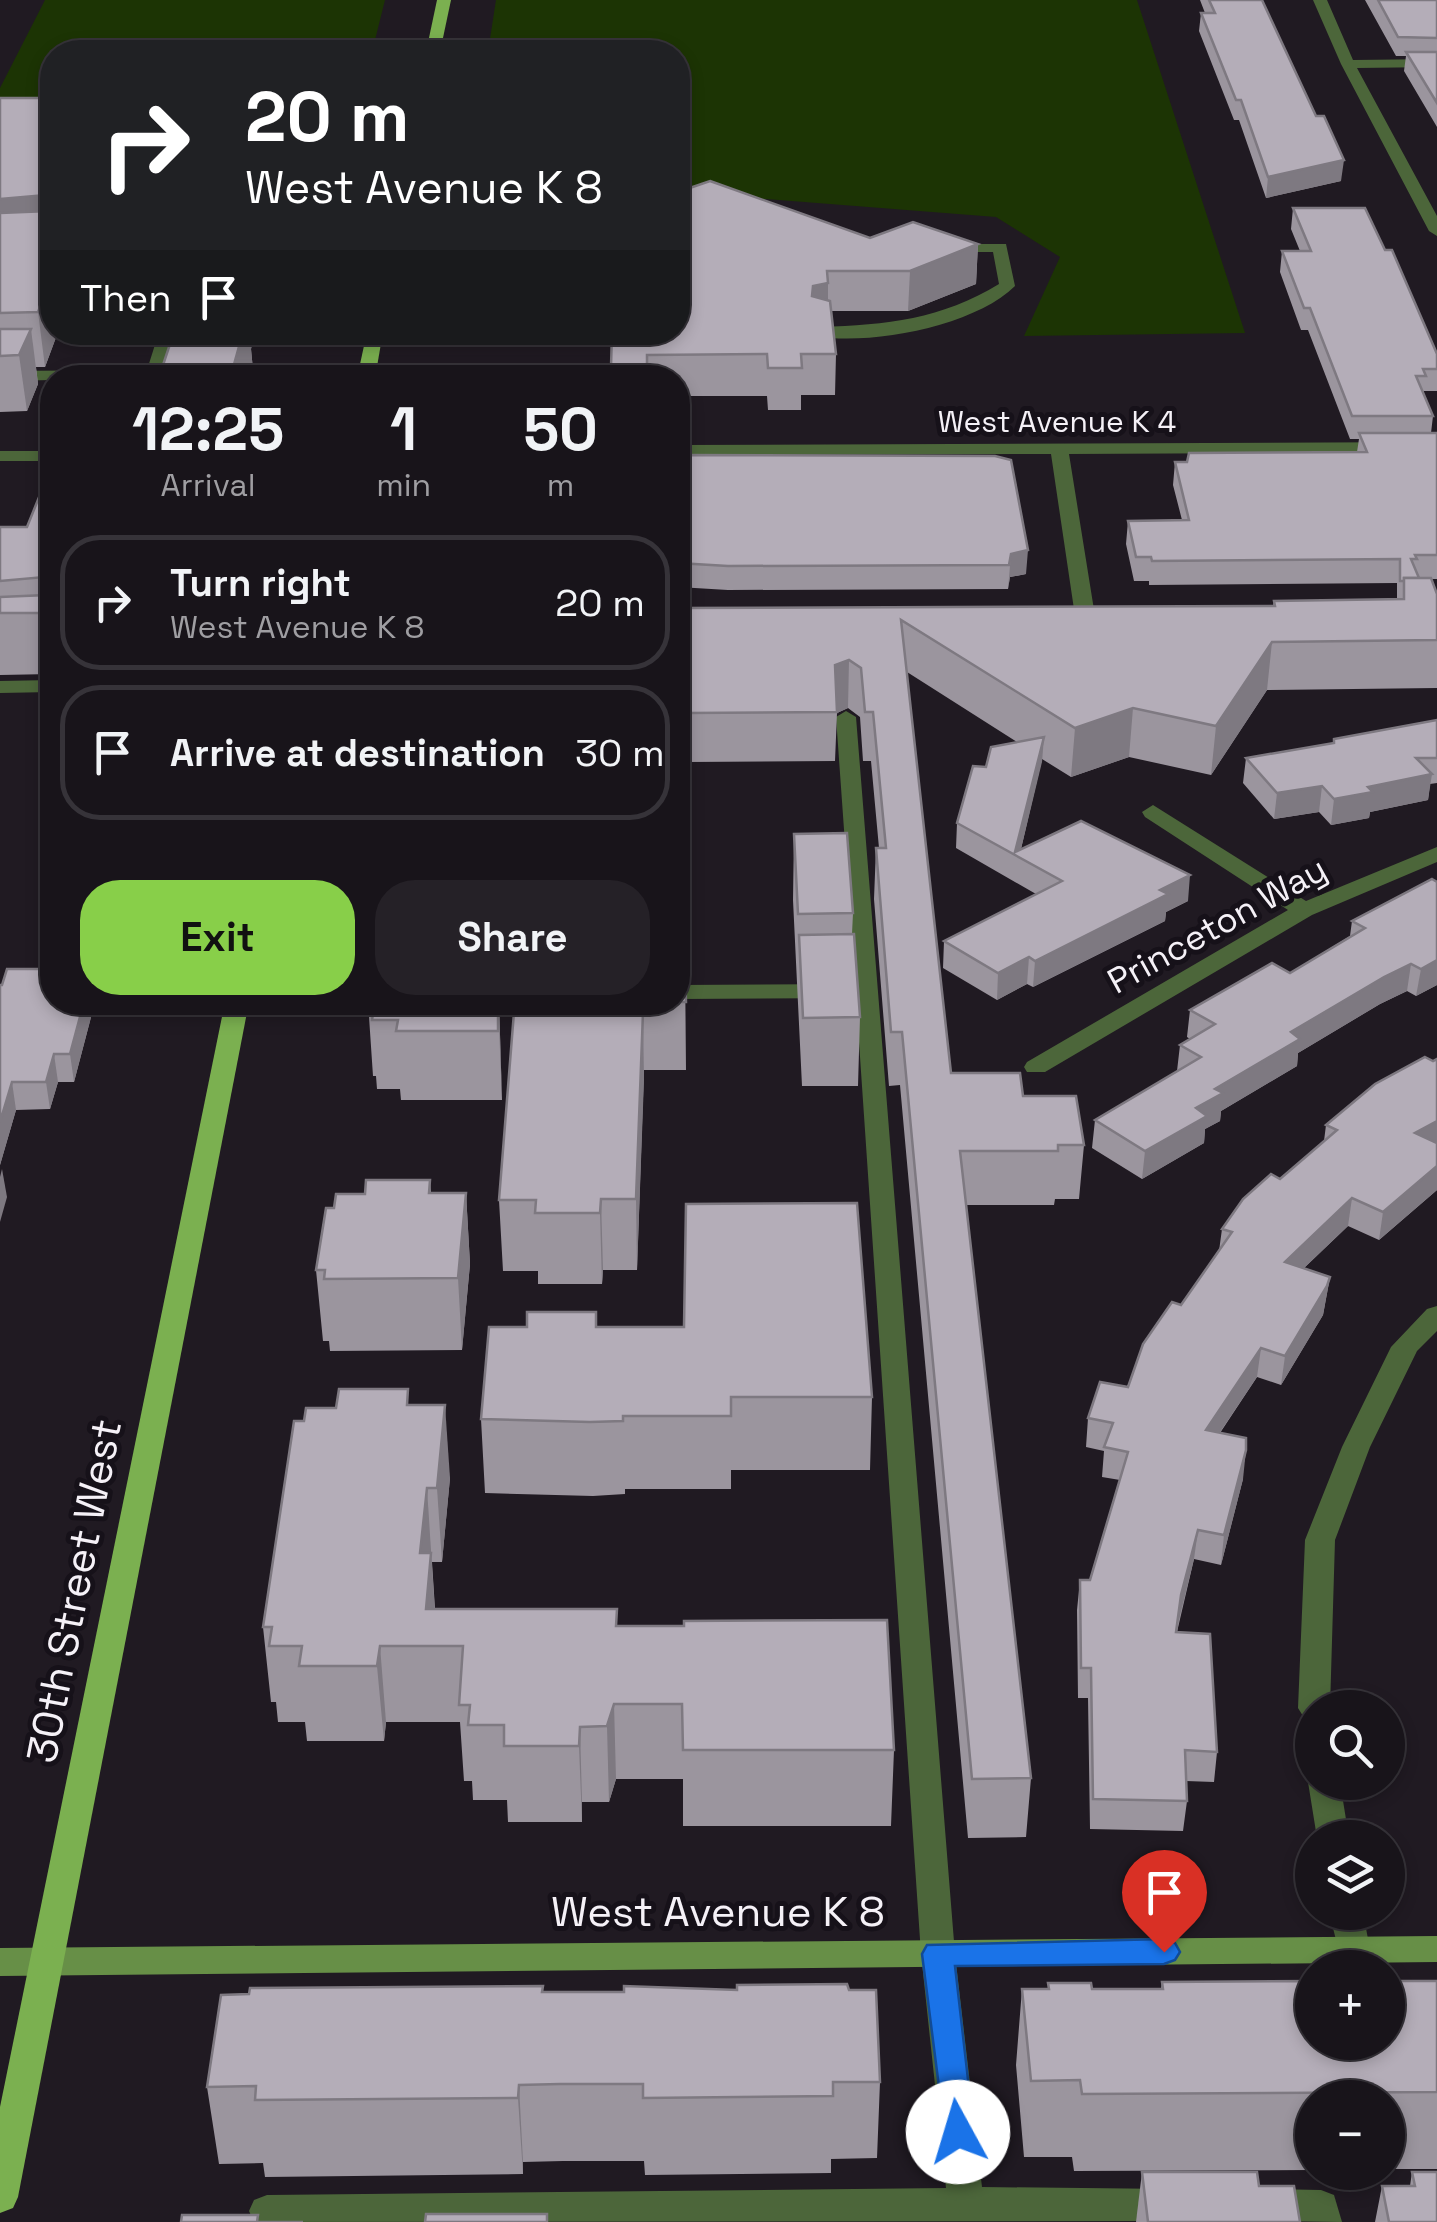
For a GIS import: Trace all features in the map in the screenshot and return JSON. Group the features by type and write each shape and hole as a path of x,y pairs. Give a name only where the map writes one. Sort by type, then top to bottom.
{"main road":[{"path":"436,40 444,0"},
{"name":"30th Street West","path":"0,2196 234,1015"}],"street":[{"path":"1320,0 1348,64 1437,230"},
{"path":"1348,64 1437,64"},
{"path":"1414,185 1437,185"},
{"path":"821,332 916,328 982,302 1007,286 1000,247 925,247"},
{"path":"0,376 40,376"},
{"name":"West Avenue K 4","path":"690,450 1437,447"},
{"path":"1059,448 1086,616"},
{"path":"0,456 40,456"},
{"path":"0,686 40,686"},
{"path":"846,717 938,1954 967,2213"},
{"path":"1153,812 1304,910"},
{"name":"Princeton Way","path":"1036,1067 1304,910 1437,854"},
{"path":"690,992 867,992"},
{"path":"1315,1690 1320,1540 1356,1447 1405,1347 1437,1315"},
{"path":"1349,1930 1353,1950"},
{"name":"West Avenue K 8","path":"1353,1950 1437,1949"},
{"name":"West Avenue K 8","path":"0,1962 1295,1951"},
{"path":"267,2211 378,2216 967,2213 1213,2205 1321,2206 1324,2222"}],"green space":[{"path":"45,0 385,0 375,40 40,40 40,132 0,132 0,88"},
{"path":"496,0 1137,0 1245,333 1024,336 1060,257 996,217 766,199 690,200 690,40 490,40"}],"building":[{"path":"1209,0 1262,0 1316,116 1324,116 1344,160 1268,177 1241,100 1236,100 1201,13 1215,13"},
{"path":"1378,0 1437,0 1437,38 1398,37"},
{"path":"1406,52 1437,52 1437,103"},
{"path":"0,98 40,98 40,195 0,199"},
{"path":"710,181 870,238 913,222 978,244 910,271 827,271 828,283 813,286 812,296 830,301 836,354 801,354 802,368 768,368 767,354 647,355 647,365 611,365 612,345 690,345 690,188"},
{"path":"1293,208 1365,208 1385,250 1392,250 1437,354 1437,369 1423,369 1426,376 1416,376 1433,416 1352,416 1310,308 1304,308 1282,251 1311,251"},
{"path":"40,211 38,312 0,313 0,213"},
{"path":"0,329 31,329 19,355 0,356"},
{"path":"170,345 239,345 234,365 163,365"},
{"path":"1359,433 1437,433 1437,555 1415,555 1417,559 1411,559 1419,578 1400,581 1400,559 1152,561 1151,557 1136,557 1128,521 1189,520 1175,462 1187,462 1189,453 1367,452"},
{"path":"690,455 995,456 1011,460 1028,550 1011,554 1009,565 690,564"},
{"path":"40,495 40,577 0,581 0,527 27,527"},
{"path":"1404,578 1431,578 1437,594 1437,640 1272,642 1216,726 1133,708 1075,728 901,620 951,1073 1020,1073 1023,1096 1076,1096 1084,1145 1058,1145 1058,1151 960,1151 1031,1778 972,1779 902,1032 891,1032 876,848 886,848 873,712 865,712 861,668 849,660 835,665 837,712 690,713 690,608 1275,606 1274,601 1404,599"},
{"path":"40,595 40,613 0,613 0,597"},
{"path":"1437,720 1437,758 1416,758 1432,774 1368,787 1373,792 1334,799 1322,786 1277,793 1246,758 1334,743 1334,739"},
{"path":"1044,737 1015,852 1081,821 1190,875 1160,890 1168,894 1035,961 1029,957 998,973 944,941 1062,881 957,823 973,766 986,767 991,747"},
{"path":"847,833 853,913 798,914 794,834"},
{"path":"1432,879 1437,882 1437,960 1421,969 1411,964 1384,977 1291,1032 1300,1039 1215,1089 1223,1093 1196,1108 1207,1116 1145,1151 1095,1120 1201,1057 1180,1045 1215,1024 1190,1010 1272,963 1290,973 1365,928 1352,921"},
{"path":"854,934 860,1017 803,1018 799,935"},
{"path":"7,969 40,969 40,1015 80,1015 70,1054 54,1054 46,1082 12,1082 0,1122 0,985"},
{"path":"373,1015 498,1015 498,1031 396,1031 398,1020 372,1020"},
{"path":"514,1015 643,1015 636,1199 601,1199 600,1213 535,1213 536,1200 499,1200"},
{"path":"1425,1057 1437,1059 1437,1121 1415,1133 1437,1143 1437,1166 1383,1212 1352,1198 1285,1262 1330,1277 1327,1286 1285,1356 1261,1348 1206,1430 1246,1438 1224,1535 1198,1530 1176,1632 1210,1634 1217,1752 1185,1750 1187,1801 1093,1799 1091,1668 1081,1668 1080,1580 1090,1580 1128,1452 1104,1447 1113,1423 1088,1418 1100,1382 1128,1387 1143,1344 1172,1302 1181,1305 1232,1232 1222,1229 1243,1199 1271,1174 1280,1179 1337,1130 1326,1125 1375,1084"},
{"path":"366,1180 430,1180 429,1193 466,1193 458,1278 324,1279 325,1270 316,1270 326,1208 334,1208 336,1194 365,1194"},
{"path":"857,1203 872,1397 731,1397 731,1416 623,1416 623,1421 590,1422 481,1419 489,1327 527,1327 527,1312 596,1312 596,1327 684,1327 686,1204"},
{"path":"339,1389 408,1389 407,1405 445,1405 437,1488 427,1488 420,1553 431,1553 426,1609 617,1609 616,1626 684,1626 684,1621 887,1620 894,1750 683,1750 682,1704 614,1704 607,1726 580,1727 579,1746 504,1746 504,1725 468,1725 470,1705 459,1705 463,1646 380,1646 377,1666 299,1666 302,1646 269,1646 272,1627 263,1627 294,1421 304,1421 306,1408 336,1408"},
{"path":"1295,1981 1295,2060 1405,2060 1405,1981 1437,1981 1437,2092 1405,2092 1405,2080 1295,2080 1295,2093 1082,2094 1080,2080 1031,2081 1022,1989 1049,1989 1048,1983 1091,1983 1092,1989 1163,1989 1162,1982"},
{"path":"847,1984 849,1990 876,1990 880,2082 833,2082 833,2096 643,2098 643,2084 560,2084 519,2085 518,2098 255,2100 256,2086 207,2087 221,1995 249,1994 250,1988 543,1986 542,1992 624,1992 624,1986 737,1990 737,1985"},
{"path":"1142,2172 1257,2172 1259,2186 1294,2186 1300,2222 1148,2222"},
{"path":"1412,2172 1437,2172 1437,2222 1389,2222 1383,2190 1415,2186"},
{"path":"426,2214 547,2214 547,2222 425,2222"},
{"path":"182,2215 258,2215 257,2222 181,2222"}],"route":[{"path":"958,2132 938,1954 1164,1952"}]}
